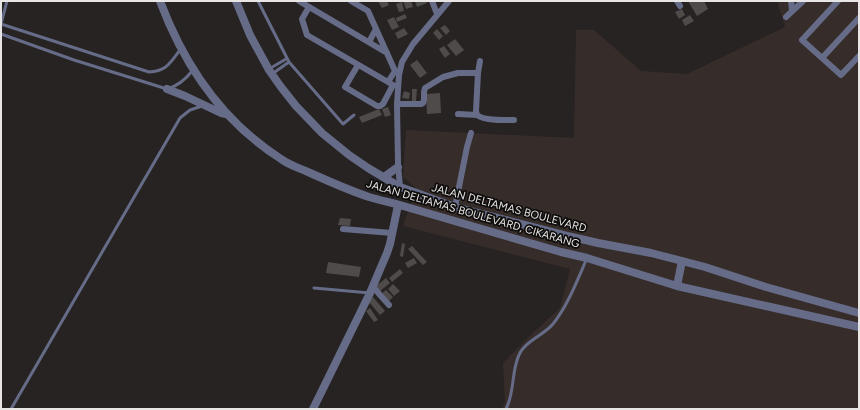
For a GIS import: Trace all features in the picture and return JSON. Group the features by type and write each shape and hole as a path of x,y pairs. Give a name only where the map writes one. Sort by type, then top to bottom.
{"street":[{"name":"JALAN DELTAMAS BOULEVARD, CIKARANG","path":"160,1 181,49 208,91 226,114 262,146 292,166 330,182 398,205 561,252 587,258 677,286 859,327"},
{"name":"JALAN DELTAMAS BOULEVARD","path":"236,1 250,35 271,72 296,106 322,133 349,155 400,187 455,207 568,236 651,253 705,267 784,292 859,313"},
{"path":"299,1 387,52"},
{"path":"351,1 368,11 387,52 395,71 388,82"},
{"path":"432,1 437,14"},
{"path":"400,187 396,104 402,62 413,44 449,1"},
{"path":"791,1 792,11"},
{"path":"786,17 803,1"},
{"path":"838,1 802,40 841,75 859,56"},
{"path":"309,7 302,19 307,35 393,85 383,104 380,106 377,106 345,87 358,65"},
{"path":"822,58 859,18"},
{"path":"369,42 376,29"},
{"path":"477,115 478,73 480,60"},
{"path":"396,104 421,104 424,100 425,88 443,77 458,73 478,73"},
{"path":"167,89 204,106 226,114"},
{"path":"458,114 477,115 480,118 514,120"},
{"path":"455,207 471,133"},
{"path":"384,177 398,167"},
{"path":"313,409 371,290 387,253 398,205"},
{"path":"342,229 392,233"},
{"path":"677,286 682,261"},
{"path":"371,290 389,305"}],"lane":[{"path":"8,1 1,24 150,72 158,72 166,67 181,49"},
{"path":"258,1 286,59 343,124 354,115"},
{"path":"1,34 74,60 167,89 174,87 184,80 194,69"},
{"path":"271,72 286,59"},
{"path":"271,72 289,62"},
{"path":"11,409 180,118 190,110 204,106"},
{"path":"506,409 513,388 514,370 519,354 527,345 552,325 564,309 587,258"},
{"path":"314,288 371,290"}],"shaded area":[{"path":"777,1 859,1 859,409 502,409 505,403 503,363 560,308 570,269 403,226 416,188 403,177 406,130 574,138 576,30 594,30 641,71 687,74 785,27"}],"building":[{"path":"378,1 387,1 389,5 382,8"},
{"path":"403,1 411,1 413,7 406,9"},
{"path":"415,1 426,1 427,3 417,7"},
{"path":"688,1 704,1 708,9 697,16"},
{"path":"402,2 404,11 399,12 396,4"},
{"path":"682,9 685,15 679,19 675,12"},
{"path":"405,14 407,18 397,22 396,18"},
{"path":"690,15 694,21 685,26 682,20"},
{"path":"394,17 399,27 392,30 387,20"},
{"path":"445,25 450,31 446,35 440,28"},
{"path":"404,28 408,34 398,39 395,33"},
{"path":"437,29 443,36 439,40 433,33"},
{"path":"455,39 464,50 456,56 447,45"},
{"path":"444,46 450,54 445,58 439,49"},
{"path":"417,60 427,73 420,78 410,65"},
{"path":"412,89 417,89 416,101 412,101"},
{"path":"404,91 410,93 409,99 402,98"},
{"path":"440,93 441,113 427,114 426,94"},
{"path":"388,107 391,115 385,117 382,109"},
{"path":"379,109 382,115 362,123 359,117"},
{"path":"340,218 351,219 350,226 338,225"},
{"path":"402,243 405,244 403,257 400,256"},
{"path":"412,246 427,262 423,265 408,249"},
{"path":"414,258 417,263 408,268 405,263"},
{"path":"328,262 361,267 359,277 326,273"},
{"path":"400,269 403,273 392,282 389,278"},
{"path":"386,278 390,283 379,292 375,287"},
{"path":"393,284 400,291 394,296 388,289"},
{"path":"386,290 393,297 389,301 382,293"},
{"path":"373,297 385,311 380,315 368,301"},
{"path":"370,308 378,320 374,322 366,311"}]}
